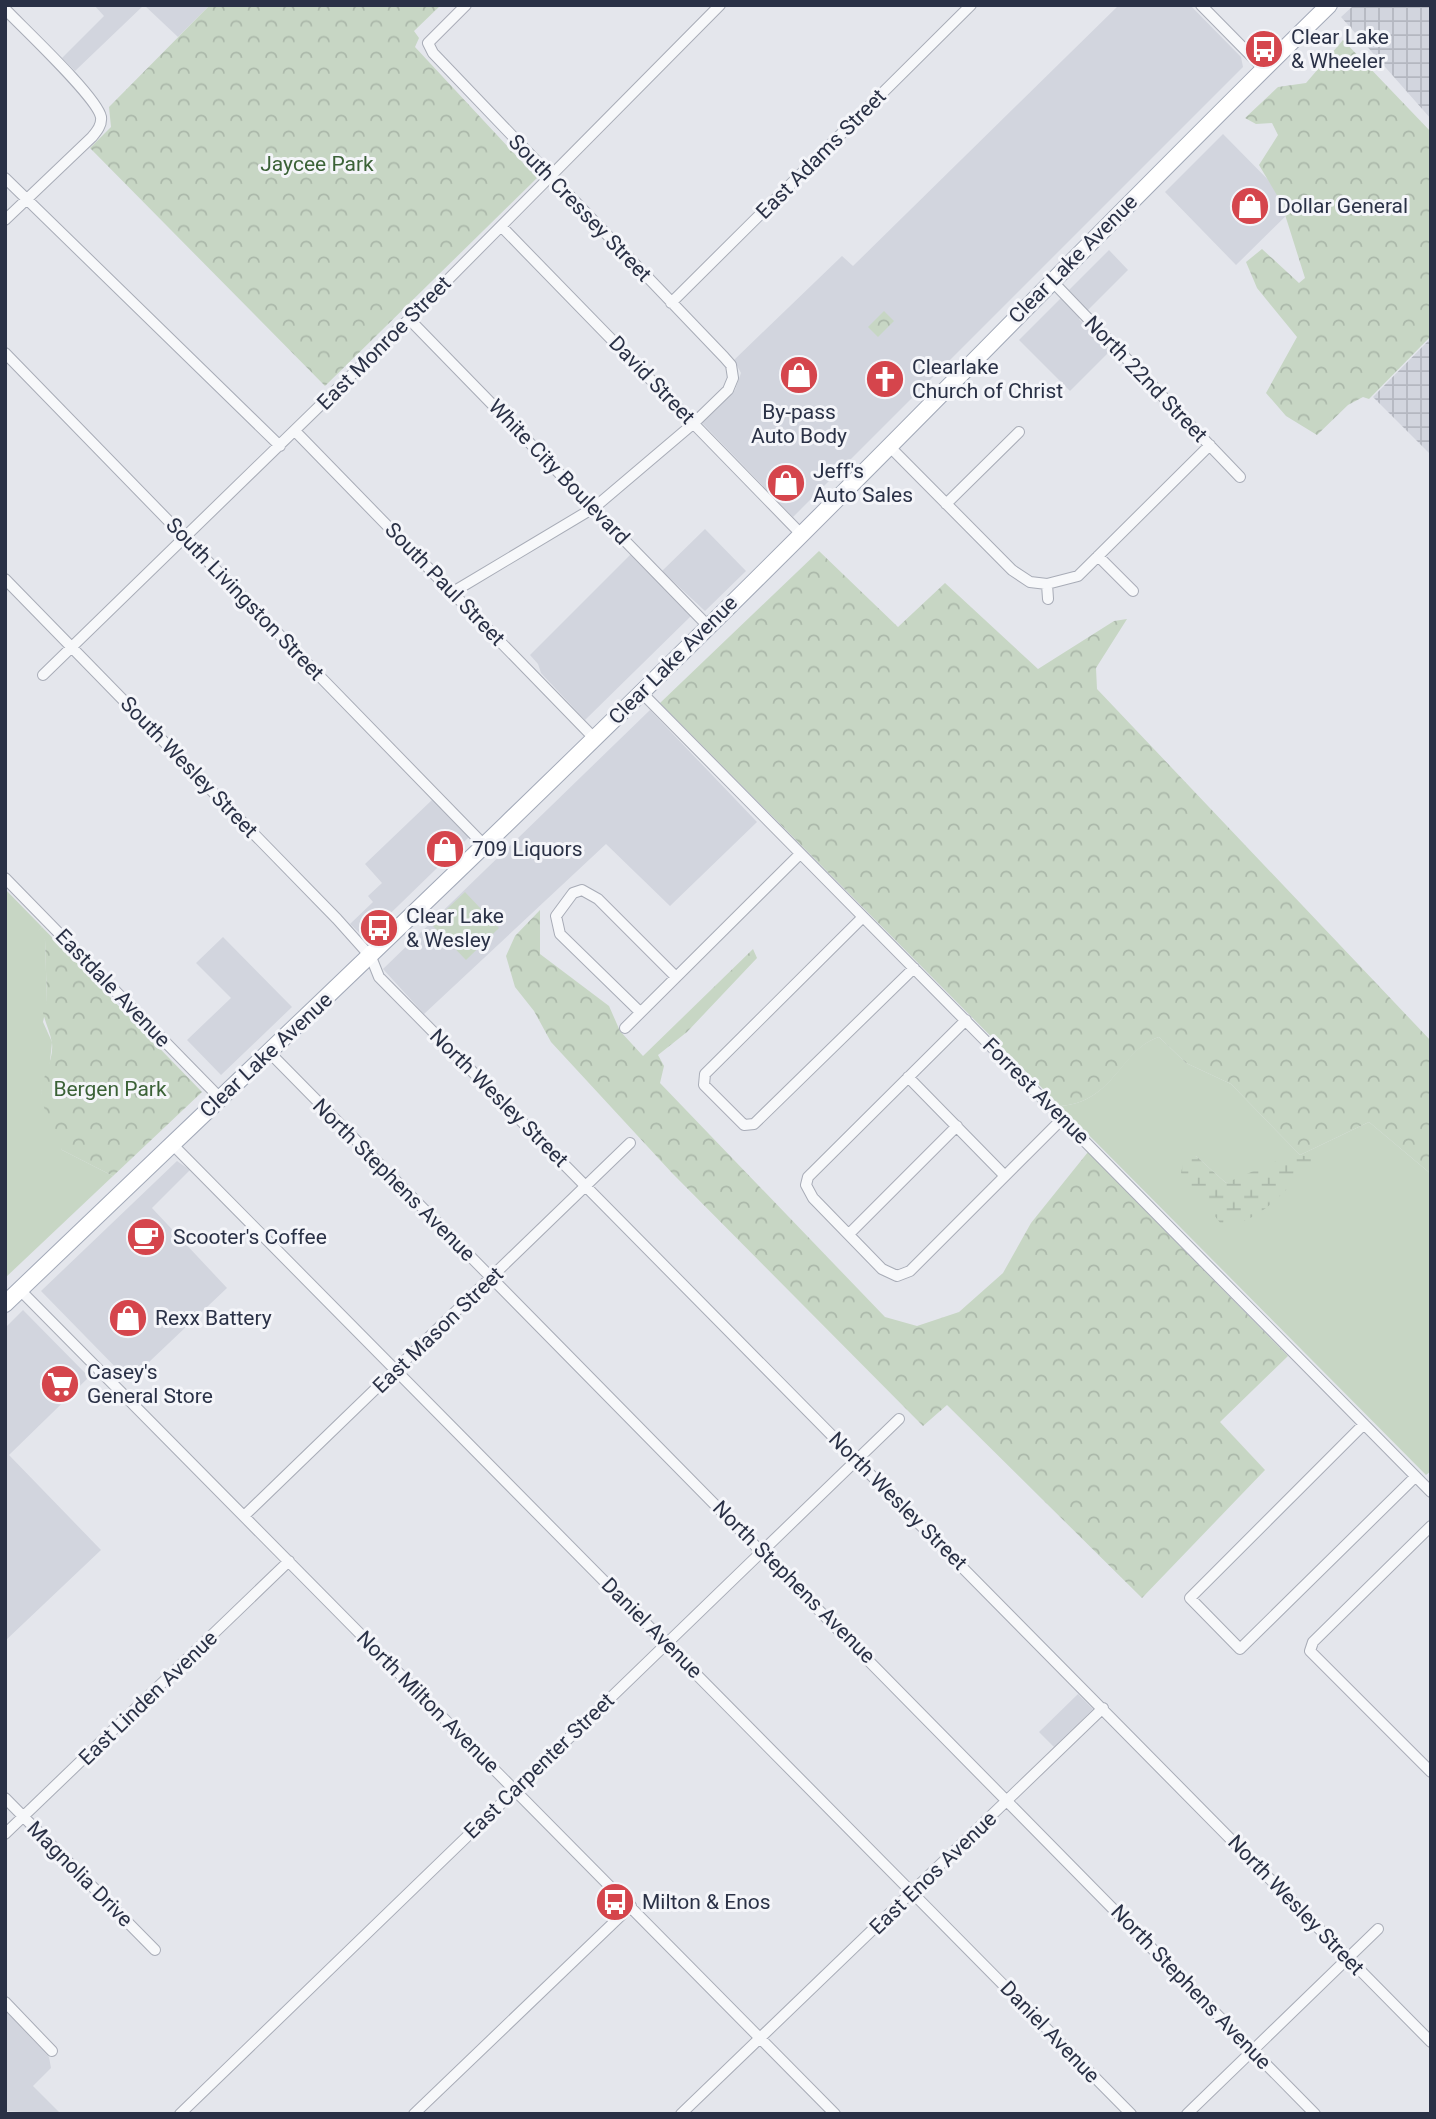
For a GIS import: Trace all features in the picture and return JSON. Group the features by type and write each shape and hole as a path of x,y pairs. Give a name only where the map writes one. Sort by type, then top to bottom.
{"main road":[{"name":"Clear Lake Avenue","path":"5,1304 485,846 1329,5"}],"street":[{"name":"South Cressey Street","path":"466,5 428,43 433,53 724,357 733,371 727,390 694,423"},
{"name":"East Monroe Street","path":"43,675 281,446 720,5"},
{"name":"East Adams Street","path":"671,303 971,5"},
{"path":"1201,5 1264,69"},
{"path":"5,9 82,89 101,117 97,131 5,220"},
{"path":"5,178 281,446"},
{"name":"David Street","path":"502,226 801,534"},
{"name":"North 22nd Street","path":"1052,281 1240,477"},
{"name":"White City Boulevard","path":"409,319 708,626"},
{"name":"South Livingston Street","path":"5,353 485,846"},
{"path":"453,592 595,507 694,423"},
{"name":"South Paul Street","path":"295,431 594,738"},
{"path":"946,504 1019,432"},
{"path":"889,446 1020,577 1030,582 1047,584 1078,576 1210,445"},
{"path":"1098,556 1133,591"},
{"name":"South Wesley Street","path":"5,579 371,957"},
{"path":"1047,584 1048,599"},
{"name":"Forrest Avenue","path":"640,692 1431,1492"},
{"path":"625,1028 799,855"},
{"name":"Eastdale Avenue","path":"5,878 220,1098"},
{"path":"640,1013 560,934 556,916 573,893 582,890 598,899 676,977"},
{"path":"863,917 705,1074 704,1085 744,1125 754,1124 914,968"},
{"name":"North Wesley Street","path":"371,957 379,977 1431,2042"},
{"path":"966,1020 808,1177 808,1192 849,1234 889,1274 903,1275 1063,1118"},
{"name":"North Stephens Avenue","path":"270,1053 1008,1799 1315,2114"},
{"path":"908,1077 1005,1175"},
{"path":"849,1234 957,1126"},
{"name":"East Mason Street","path":"244,1516 630,1143"},
{"name":"Daniel Avenue","path":"172,1144 1130,2114"},
{"name":"North Milton Avenue","path":"20,1290 835,2114"},
{"name":"East Carpenter Street","path":"180,2114 899,1419"},
{"path":"1364,1424 1190,1598 1240,1649 1415,1477"},
{"path":"1431,1526 1312,1642 1310,1651 1431,1772"},
{"name":"East Linden Avenue","path":"5,1834 289,1561"},
{"name":"East Enos Avenue","path":"681,2114 1103,1708"},
{"name":"Magnolia Drive","path":"5,1798 155,1950"},
{"path":"414,2114 631,1906"},
{"path":"1187,2114 1378,1928"},
{"path":"5,2002 52,2051"}],"shaded area":[{"path":"94,5 144,5 75,71 62,58 104,16"},
{"path":"144,5 210,5 178,37"},
{"path":"1119,5 1190,5 1241,57 1243,67 793,517 702,423 735,390 741,373 734,360 842,256 853,266"},
{"path":"1354,5 1431,5 1431,119 1341,17"},
{"path":"1223,134 1295,207 1236,265 1165,192"},
{"path":"1109,250 1128,270 1079,319 1110,351 1070,391 1019,340"},
{"path":"1431,338 1431,455 1373,397"},
{"path":"705,529 746,571 705,611 662,571"},
{"path":"632,553 691,616 585,720 541,673 538,664 530,655"},
{"path":"650,710 757,822 670,906 606,844 424,1014 383,969"},
{"path":"433,799 469,837 365,938 350,924 373,902 368,896 382,883 365,864"},
{"path":"223,937 292,1007 221,1075 187,1040 231,998 196,963"},
{"path":"177,1161 190,1170 152,1208 227,1288 129,1381 41,1291"},
{"path":"23,1310 89,1377 9,1455 101,1550 5,1641 5,1328"},
{"path":"1078,1694 1093,1709 1054,1747 1039,1732"},
{"path":"5,2010 49,2057 51,2068 33,2086 61,2114 5,2111"}],"green space":[{"name":"Jaycee Park","path":"210,5 441,5 414,31 419,38 415,47 537,178 325,386 90,148 111,127 109,107"},
{"path":"1343,40 1431,132 1431,336 1369,399 1363,397 1348,405 1317,435 1286,416 1266,393 1297,337 1257,288 1246,262 1262,249 1299,283 1305,278 1281,202 1259,165 1278,135 1272,123 1256,124 1245,118 1278,87 1306,83"},
{"path":"884,311 894,321 878,337 868,327"},
{"path":"819,551 898,627 945,583 1038,669 1114,621 1127,619 1096,668 1097,689 1431,1041 1431,1174 1369,1122 1300,1155 1231,1084 1186,1063 1159,1037 1135,1052 1105,1086 1093,1095 1060,1106 660,703"},
{"path":"5,889 42,927 37,932 45,940 47,1003 43,1022 52,1042 49,1071 41,1092 62,1150 113,1176 5,1278"},
{"path":"465,892 499,928 466,960 431,924"},
{"path":"540,910 540,954 609,1006 620,1031 643,1056 753,949 757,958 687,1032 658,1055 664,1066 660,1083 885,1317 917,1326 959,1312 1003,1273 1031,1223 1088,1152 1288,1356 1220,1422 1265,1470 1142,1598 947,1405 923,1426 672,1173 551,1042 534,1011 515,987 506,956 515,936"},
{"name":"Bergen Park","path":"42,927 202,1092 113,1176 62,1150 43,1105 41,1092 52,1050 42,1006 47,1003 45,940 36,938 36,932"},
{"path":"1159,1037 1186,1063 1231,1084 1300,1155 1369,1122 1431,1174 1431,1471 1426,1475 1060,1106 1093,1095 1146,1043","holes":["1196,1156 1226,1183 1304,1169 1270,1204 1182,1173"]},
{"path":"1290,1155 1321,1157 1263,1210 1236,1223 1221,1224 1181,1173 1184,1160 1196,1156 1226,1183"}],"place":[{"name":"Clear Lake & Wheeler","path":"1264,49"},
{"name":"Dollar General","path":"1250,206"},
{"name":"By-pass Auto Body","path":"799,375"},
{"name":"Clearlake Church of Christ","path":"885,379"},
{"name":"Jeff's Auto Sales","path":"786,483"},
{"name":"709 Liquors","path":"445,849"},
{"name":"Clear Lake & Wesley","path":"379,928"},
{"name":"Scooter's Coffee","path":"146,1237"},
{"name":"Rexx Battery","path":"128,1318"},
{"name":"Casey's General Store","path":"60,1384"},
{"name":"Milton & Enos","path":"615,1902"}]}
